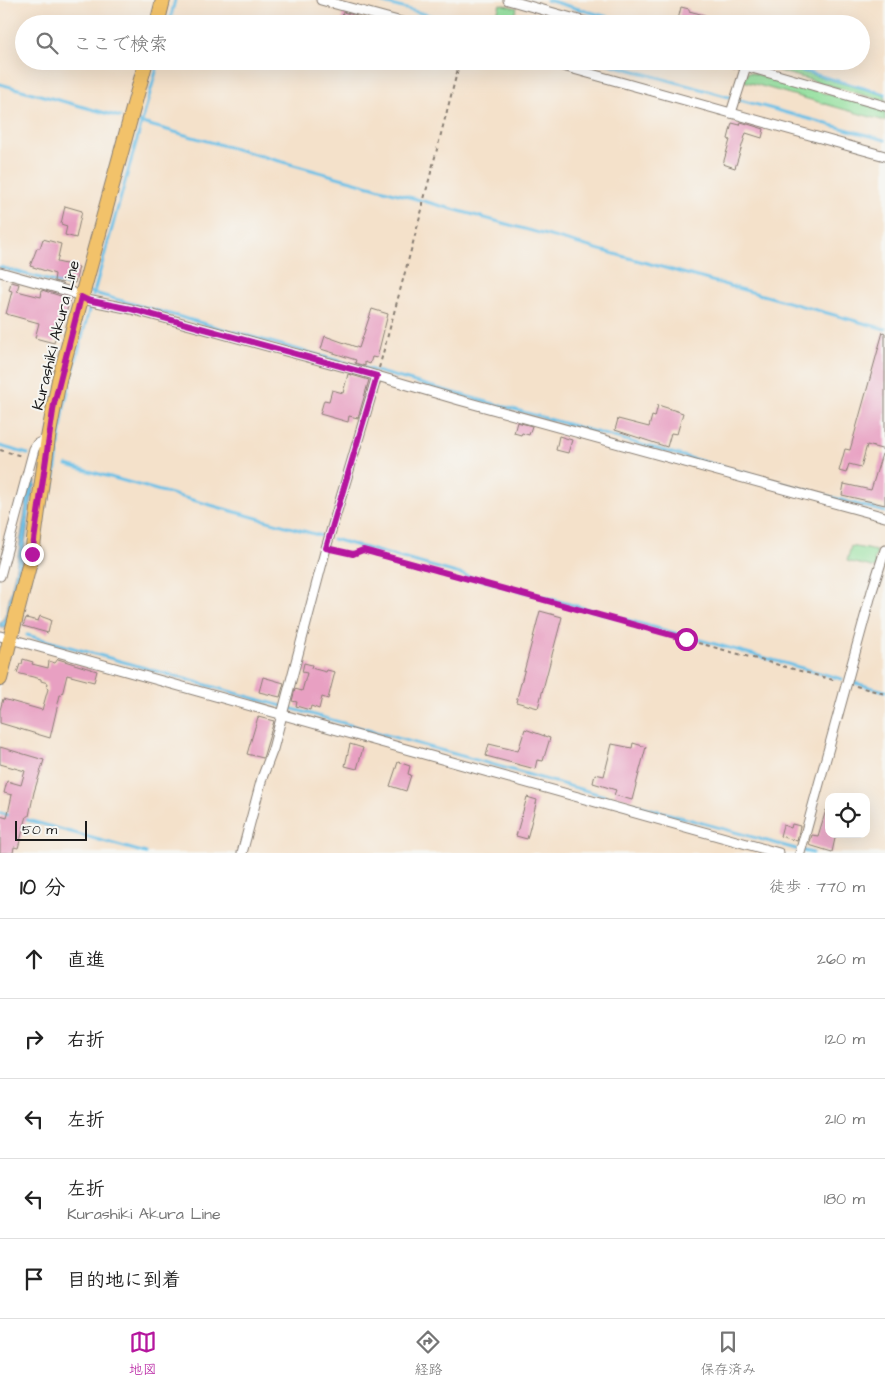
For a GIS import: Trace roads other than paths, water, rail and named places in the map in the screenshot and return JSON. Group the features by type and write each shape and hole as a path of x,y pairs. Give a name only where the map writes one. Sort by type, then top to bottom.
{"main road":[{"path":"160,15 164,0"},
{"name":"Kurashiki Akura Line","path":"0,680 6,638 32,554 48,438 59,380 144,70"}],"street":[{"path":"321,0 376,15"},
{"path":"508,0 561,15"},
{"path":"578,70 885,156"},
{"path":"731,113 745,70"},
{"path":"760,70 885,106"},
{"path":"0,272 71,292 87,300 378,373 832,504 885,517"},
{"path":"242,853 284,709 326,548 378,373"},
{"path":"0,576 31,459 38,444 48,438"},
{"path":"800,853 885,550"},
{"path":"6,638 284,709 779,853"}],"water":[{"path":"29,481 36,481 22,563 7,626 0,628 13,581"}],"waterway":[{"path":"171,15 175,0"},
{"path":"373,0 428,15"},
{"path":"547,0 601,15"},
{"path":"93,296 156,70"},
{"path":"632,70 885,140"},
{"path":"799,70 885,94"},
{"path":"0,84 120,117"},
{"path":"135,121 885,329"},
{"path":"0,267 69,286"},
{"path":"90,292 885,512"},
{"path":"48,487 53,488 64,408 89,310"},
{"path":"0,446 28,454"},
{"path":"67,465 325,537"},
{"path":"333,539 842,679"},
{"path":"27,635 796,849"},
{"path":"851,682 885,691"},
{"path":"0,813 11,816"},
{"path":"24,819 146,853"},
{"path":"804,851 813,853"}]}
